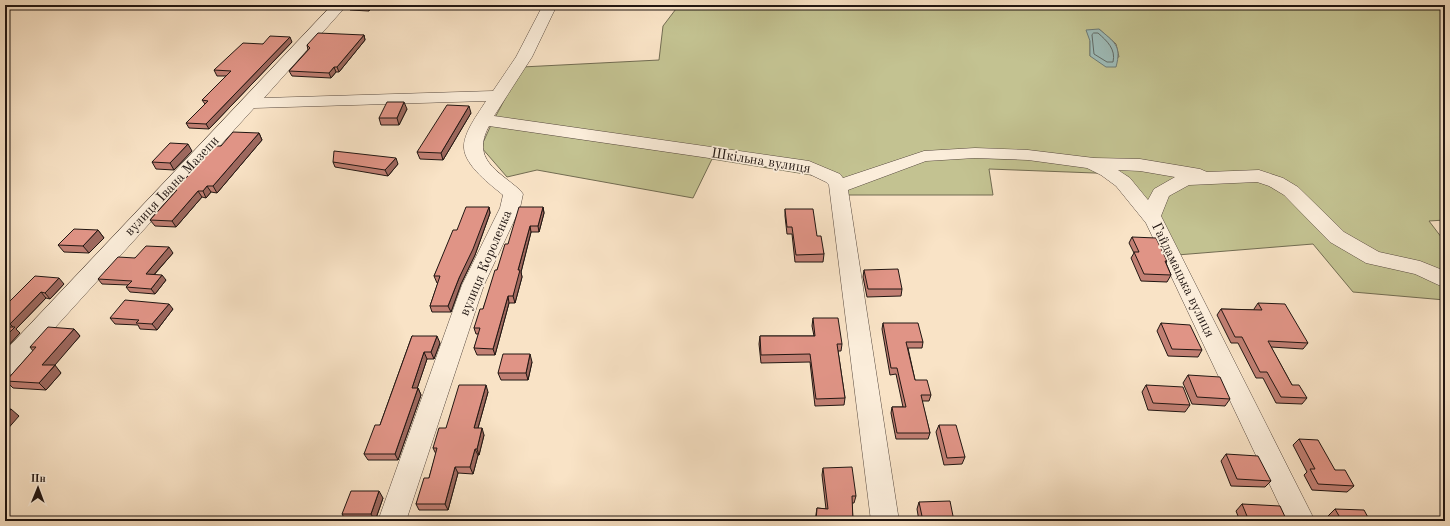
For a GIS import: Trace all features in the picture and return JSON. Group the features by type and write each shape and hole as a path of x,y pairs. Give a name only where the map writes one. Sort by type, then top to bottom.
{"street":[{"name":"вулиця Івана Мазепи","path":"5,367 340,5"},
{"name":"вулиця Короленка","path":"392,521 473,286 510,208 513,194 480,163 473,148 476,134 498,96 523,58 550,5"},
{"path":"249,103 498,96"},
{"name":"Шкільна вулиця","path":"485,120 809,168 833,178 838,184 838,187"},
{"name":"Гайдамацька вулиця","path":"838,187 924,156 975,153 1028,155 1091,163 1108,170 1123,182 1155,221 1302,521"},
{"path":"1091,163 1140,165 1211,177"},
{"path":"1151,217 1161,193 1185,179 1258,176 1276,182 1291,191 1337,237 1373,258 1420,268 1445,280"},
{"path":"838,187 885,521"}],"shaded area":[{"path":"679,5 1445,5 1445,220 1429,221 1445,242 1445,300 1353,292 1313,244 1177,255 1121,174 989,169 993,195 842,195 830,178 712,159 693,198 537,170 507,177 481,147 522,67 659,60 663,26","holes":["1099,29 1116,44 1119,57 1090,56 1090,41"]}],"water":[{"path":"1099,29 1113,41 1117,49 1118,60 1116,67 1106,67 1090,56 1090,41 1086,30"}],"building":[{"path":"350,5 370,5 368,8 348,7"},
{"path":"318,33 364,35 337,67 334,67 329,73 289,71 310,48 307,45"},
{"path":"270,36 290,37 206,124 186,123 208,101 202,100 231,71 214,70 243,43 263,44"},
{"path":"387,102 404,102 397,118 379,118"},
{"path":"447,105 469,106 441,153 417,152"},
{"path":"233,132 259,133 213,186 207,186 203,191 198,191 172,221 150,220 198,165 195,165 213,146 221,146"},
{"path":"170,143 188,144 170,163 152,162"},
{"path":"334,151 396,158 385,170 333,162"},
{"path":"466,207 489,207 473,249 448,306 430,306 440,276 434,276 453,230 457,230"},
{"path":"519,207 543,207 538,226 530,226 518,270 520,270 513,296 508,296 493,349 474,348 480,328 474,328 480,309 483,309 505,244 508,244"},
{"path":"785,209 813,209 817,236 821,236 824,254 796,255 792,227 787,227"},
{"path":"74,229 98,230 83,246 58,245"},
{"path":"1132,237 1156,238 1167,261 1165,261 1171,275 1144,274 1134,252 1139,252"},
{"path":"146,246 169,247 146,274 162,275 151,289 126,287 132,281 98,279 118,257 135,258"},
{"path":"898,269 902,289 868,289 864,270"},
{"path":"35,276 59,278 45,293 41,292 10,324 5,323 5,306"},
{"path":"125,300 169,304 152,324 136,323 139,320 110,318"},
{"path":"1258,303 1285,304 1308,343 1268,341 1292,385 1299,385 1307,398 1281,397 1267,372 1260,372 1242,337 1235,337 1221,309 1262,310"},
{"path":"813,318 838,318 842,344 837,344 845,398 816,399 810,354 761,355 760,336 815,336"},
{"path":"883,323 918,323 923,342 906,342 915,380 927,380 931,395 921,395 930,433 897,433 892,407 906,407 897,368 891,368"},
{"path":"1161,323 1190,325 1202,350 1172,349"},
{"path":"5,327 15,327 5,337"},
{"path":"48,327 74,329 42,365 55,365 39,383 6,381 36,347 30,347"},
{"path":"412,336 437,336 431,352 424,352 412,388 418,388 395,454 364,454 375,425 380,425"},
{"path":"503,354 530,354 526,373 498,373"},
{"path":"1188,375 1220,377 1230,399 1197,397"},
{"path":"459,385 486,385 474,428 482,428 477,449 475,449 470,467 455,467 445,504 416,504 424,478 429,478 437,448 433,448 439,428 446,428"},
{"path":"1146,385 1183,387 1190,405 1153,403"},
{"path":"5,409 11,409 5,416"},
{"path":"939,425 956,425 965,457 947,458"},
{"path":"1299,439 1318,440 1335,470 1345,470 1354,486 1318,484 1310,469 1315,469"},
{"path":"1226,454 1258,456 1271,481 1237,479"},
{"path":"852,467 856,496 852,496 853,521 816,521 817,508 828,509 823,468"},
{"path":"351,491 379,491 371,514 342,514"},
{"path":"950,501 954,521 923,521 919,502"},
{"path":"1242,504 1280,506 1287,521 1249,521"},
{"path":"1335,509 1364,510 1370,521 1342,521"}]}
